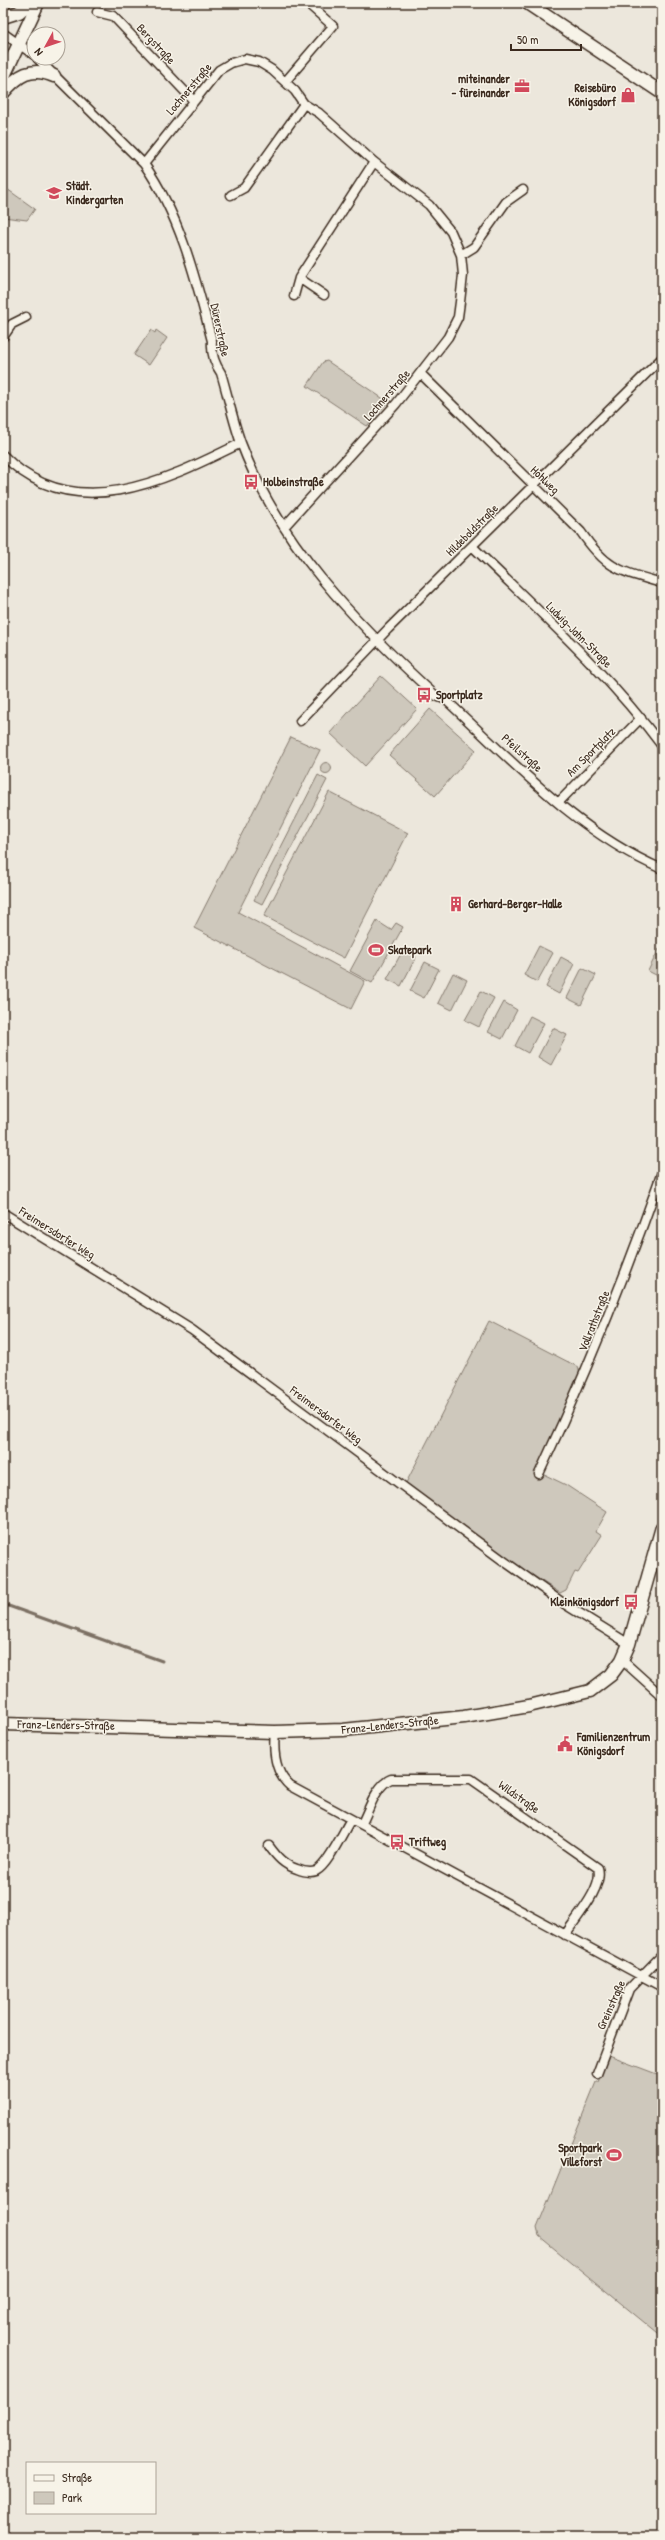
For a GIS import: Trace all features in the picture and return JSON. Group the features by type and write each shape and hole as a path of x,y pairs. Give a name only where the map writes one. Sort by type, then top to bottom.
{"street":[{"path":"3,17 19,12 29,3"},
{"path":"3,78 38,3"},
{"path":"286,82 333,26 307,3"},
{"path":"527,3 662,93"},
{"name":"Bergstraße","path":"97,12 113,16 193,100"},
{"path":"3,33 26,49"},
{"name":"Lochnerstraße","path":"144,164 193,100 219,70 231,63 245,59 259,62 286,82 304,104 341,132 374,162 407,186 437,213 452,232 461,255 462,280 458,317 448,337 422,374 284,528"},
{"name":"Dürerstraße","path":"45,66 144,164 158,185 176,219 198,289 212,341 211,350 215,364 221,373 241,443 284,528 333,593 376,641"},
{"path":"3,93 14,80 25,73 41,71 54,76"},
{"path":"231,194 244,188 304,104"},
{"path":"294,296 299,278 374,162"},
{"path":"461,255 474,247 506,202 523,190"},
{"path":"299,278 324,295"},
{"path":"3,337 12,324 26,316"},
{"name":"Hildeboldstraße","path":"300,721 376,641 662,358"},
{"name":"Hohlweg","path":"422,374 533,486 581,532 594,552 608,565 619,570 662,583"},
{"path":"3,455 24,471 56,487 91,493 143,486 241,443"},
{"name":"Ludwig-Jahn-Straße","path":"472,546 596,668 641,718 662,746"},
{"name":"Pfeilstraße","path":"376,641 436,696 446,700 559,802 595,832 624,851 662,869"},
{"name":"Am Sportplatz","path":"559,802 641,718"},
{"name":"Vollrathstraße","path":"539,1474 568,1412 628,1270 662,1172"},
{"name":"Freimersdorfer Weg","path":"3,1213 192,1330 507,1563 563,1603 629,1644"},
{"name":"Franz-Lenders-Straße","path":"3,1724 275,1732 398,1725 529,1706 590,1691 610,1675 622,1660 629,1644 662,1527"},
{"path":"622,1660 662,1696"},
{"path":"275,1732 275,1755 284,1780 351,1819 640,1977 662,1987"},
{"name":"Wildstraße","path":"362,1824 379,1790 386,1781 391,1779 471,1779 598,1868 600,1874 598,1885 565,1935"},
{"path":"269,1846 279,1860 290,1867 304,1872 315,1871 325,1862 351,1819"},
{"name":"Greinstraße","path":"597,2074 629,1989 662,1955"}],"green space":[{"path":"7,189 35,209 27,220 3,217 3,196"},
{"path":"151,330 155,333 156,330 167,338 149,365 134,355"},
{"path":"327,361 385,400 386,404 367,426 307,386 323,362"},
{"path":"381,676 417,709 365,766 330,733"},
{"path":"430,709 476,750 435,796 389,755"},
{"path":"291,737 320,750 238,912 365,981 351,1009 194,928"},
{"path":"326,762 330,764 332,768 330,772 326,774 322,772 320,768 322,764"},
{"path":"318,775 327,780 262,904 254,900"},
{"path":"329,792 408,833 344,958 264,916"},
{"name":"Skatepark","path":"377,921 391,930 396,923 403,927 372,983 350,971"},
{"path":"539,946 553,953 537,982 524,975"},
{"path":"659,949 662,951 662,973 660,977 648,971"},
{"path":"403,950 416,957 401,986 387,979"},
{"path":"561,957 574,964 559,994 546,987"},
{"path":"425,962 439,969 424,998 410,991"},
{"path":"582,968 596,975 581,1005 567,998"},
{"path":"453,973 467,980 452,1010 438,1003"},
{"path":"481,991 494,998 479,1027 465,1020"},
{"path":"504,1002 517,1010 502,1039 488,1032"},
{"path":"530,1016 544,1023 528,1053 515,1046"},
{"path":"553,1028 567,1035 551,1065 538,1057"},
{"path":"489,1321 578,1367 580,1374 537,1471 566,1485 607,1512 596,1531 602,1535 578,1573 575,1572 566,1590 560,1593 499,1553 406,1483"},
{"name":"Sportpark Villeforst","path":"609,2056 662,2076 662,2337 539,2236 537,2228 596,2082 598,2082"}],"waterway":[{"path":"3,1604 162,1661"}],"place":[{"name":"miteinander - füreinander","path":"522,86"},
{"name":"Reisebüro Königsdorf","path":"628,95"},
{"name":"Städt. Kindergarten","path":"54,193"},
{"name":"Holbeinstraße","path":"251,482"},
{"name":"Sportplatz","path":"424,695"},
{"name":"Gerhard-Berger-Halle","path":"456,904"},
{"name":"Skatepark","path":"376,950"},
{"name":"Kleinkönigsdorf","path":"631,1602"},
{"name":"Familienzentrum Königsdorf","path":"565,1744"},
{"name":"Triftweg","path":"397,1842"},
{"name":"Sportpark Villeforst","path":"614,2155"}]}
